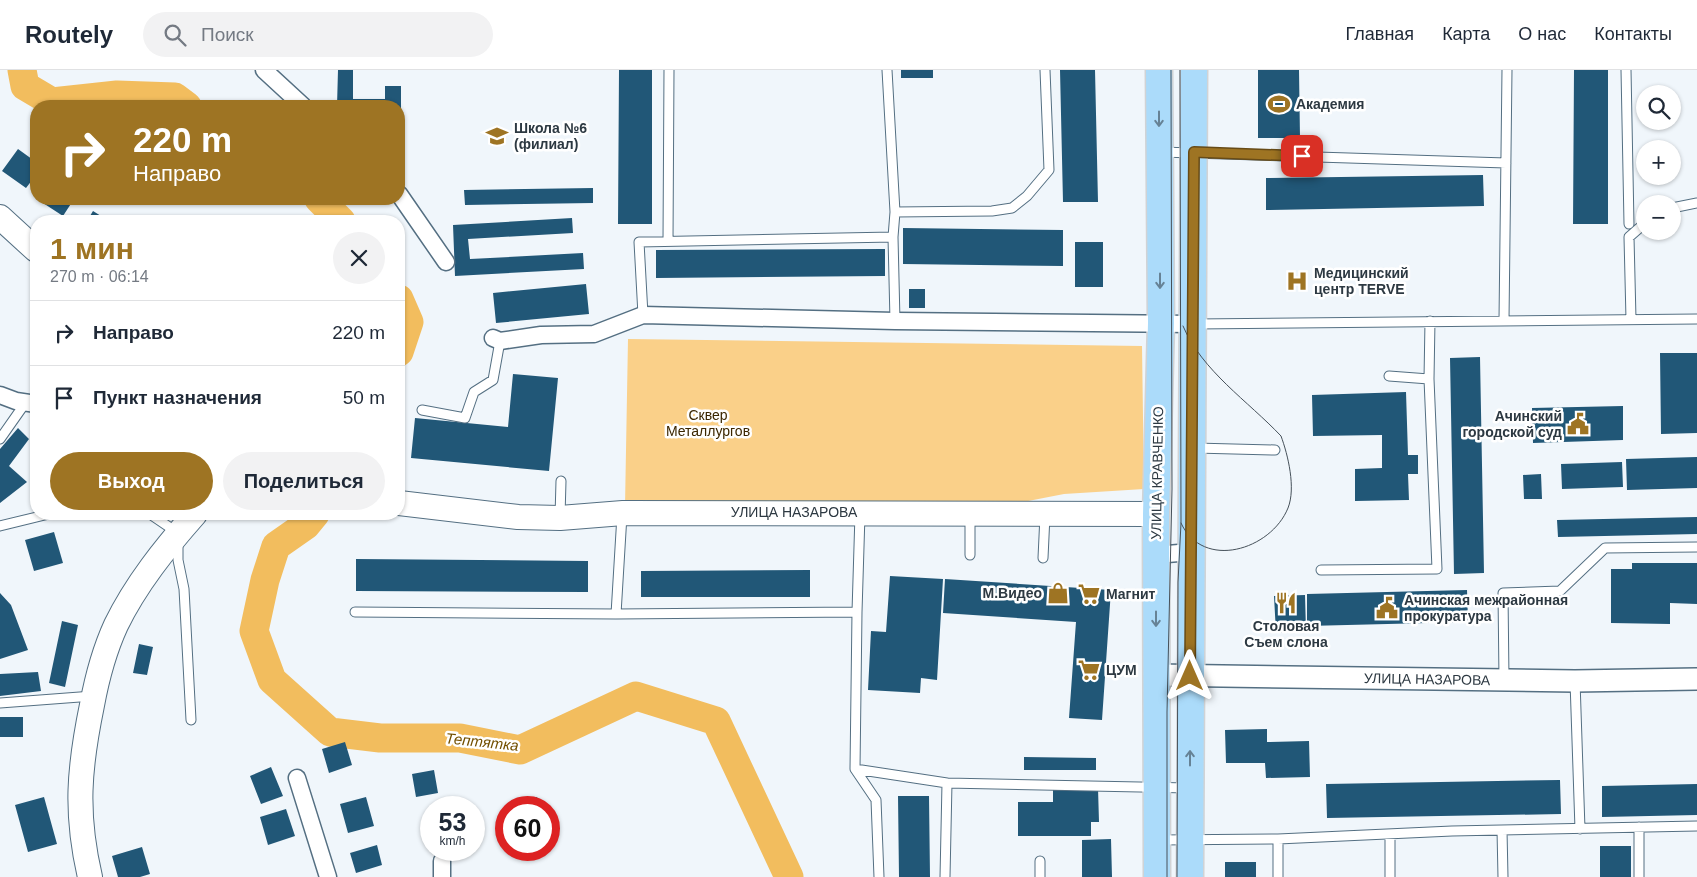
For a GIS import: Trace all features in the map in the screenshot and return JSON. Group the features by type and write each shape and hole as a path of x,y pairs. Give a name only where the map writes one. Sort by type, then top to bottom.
{"main road":[{"name":"УЛИЦА КРАВЧЕНКО","path":"1157,877 1156,514 1161,323 1159,70"},
{"path":"1190,877 1190,552 1194,70"},
{"path":"0,217 30,244"},
{"name":"УЛИЦА НАЗАРОВА","path":"405,503 518,517 560,518 622,513 1045,512 1191,514"},
{"path":"90,877 85,857 79,793 81,755 94,696 116,625 147,573 190,520"},
{"path":"1156,582 1190,582"}],"street":[{"path":"264,70 296,100"},
{"path":"405,203 446,262"},
{"path":"496,339 541,335 594,334 642,315 895,321 1193,324"},
{"path":"0,395 30,403"},
{"path":"1156,555 1190,552"},
{"name":"УЛИЦА НАЗАРОВА","path":"1156,675 1575,681 1697,679"},
{"path":"297,778 328,877"}],"lane":[{"path":"668,241 669,70"},
{"path":"887,70 895,212 893,237 895,321"},
{"path":"895,212 992,211 1012,208 1027,196 1049,170 1045,70"},
{"path":"1504,320 1507,70"},
{"path":"1626,70 1629,224"},
{"path":"1160,152 1506,164"},
{"path":"1681,206 1697,203"},
{"path":"1631,319 1629,237 1636,231"},
{"path":"642,315 639,242 893,237"},
{"path":"1193,324 1697,319"},
{"path":"1321,570 1437,569 1429,379 1430,321"},
{"path":"422,410 464,418 474,392 493,380 496,339"},
{"path":"1389,376 1429,379"},
{"path":"0,439 30,404"},
{"path":"1191,448 1275,450"},
{"path":"560,518 561,481"},
{"path":"860,512 855,769 876,800 879,877"},
{"path":"970,512 970,555"},
{"path":"1042,558 1045,512"},
{"path":"616,614 622,513"},
{"path":"0,526 30,519"},
{"path":"159,520 178,533 178,560 184,589 191,720"},
{"path":"1504,680 1502,593 1560,591 1605,548 1697,547"},
{"path":"355,612 616,614 857,612"},
{"path":"1575,681 1580,829"},
{"path":"0,703 94,696"},
{"path":"855,769 947,783 1190,788"},
{"path":"945,877 947,783"},
{"path":"1156,840 1278,839 1502,830 1697,826"},
{"path":"1638,827 1639,877"},
{"path":"1502,830 1503,877"},
{"path":"1390,835 1390,877"},
{"path":"1278,839 1278,877"},
{"path":"1040,861 1040,877"}],"green space":[{"name":"Сквер Металлургов","path":"628,339 1142,346 1144,489 1064,494 1023,502 625,506"}],"building":[{"path":"338,70 353,70 353,99 385,99 385,86 401,86 401,100 337,100"},
{"path":"619,70 652,70 652,224 618,224"},
{"path":"901,70 933,70 933,78 901,78"},
{"path":"1060,70 1095,70 1098,202 1063,202"},
{"name":"Академия","path":"1258,70 1299,70 1300,138 1258,138"},
{"path":"1574,70 1608,70 1608,224 1573,224"},
{"path":"18,149 30,158 30,183 26,188 2,171"},
{"path":"1483,175 1484,206 1266,210 1266,178"},
{"path":"593,188 593,203 465,205 464,190"},
{"path":"46,205 70,205 64,215"},
{"path":"93,211 99,215 91,215"},
{"path":"572,218 573,233 468,239 470,259 583,253 584,269 455,276 453,225"},
{"path":"903,228 1063,230 1063,266 903,264"},
{"path":"1075,242 1103,242 1103,287 1075,287"},
{"path":"885,249 885,276 656,278 656,250"},
{"path":"586,284 589,314 496,323 493,293"},
{"path":"909,289 925,289 925,308 909,308"},
{"path":"1660,353 1697,353 1697,433 1661,434"},
{"path":"1480,357 1484,573 1454,574 1450,358"},
{"path":"513,374 558,378 549,471 411,458 415,418 508,427"},
{"path":"1406,392 1408,455 1418,455 1418,474 1408,474 1409,500 1355,501 1355,469 1382,468 1382,435 1313,436 1312,395"},
{"name":"Ачинский городской суд","path":"1623,406 1623,440 1533,443 1532,408"},
{"path":"18,428 29,439 9,466 27,482 0,503 0,449"},
{"path":"1697,457 1697,488 1627,490 1626,459"},
{"path":"1622,462 1623,487 1562,489 1561,464"},
{"path":"1541,474 1542,499 1524,499 1523,475"},
{"path":"1697,517 1697,534 1558,537 1557,520"},
{"path":"54,532 63,563 34,571 25,540"},
{"path":"356,559 588,561 588,592 356,591"},
{"path":"1632,563 1697,563 1697,604 1670,603 1670,624 1611,623 1611,569 1632,569"},
{"path":"810,570 810,597 641,597 641,571"},
{"path":"890,576 943,579 937,680 921,678 920,693 868,690 871,631 886,632"},
{"name":"ЦУМ","path":"945,579 1111,590 1102,720 1069,718 1076,622 943,613"},
{"name":"Ачинская межрайонная прокуратура","path":"1467,590 1468,622 1307,626 1307,594"},
{"path":"0,593 11,605 28,650 0,659"},
{"path":"1305,595 1306,631 1276,633 1274,596"},
{"path":"62,621 78,625 65,687 49,683"},
{"path":"139,644 153,647 147,675 133,673"},
{"path":"38,672 41,691 0,696 0,674"},
{"path":"0,717 23,717 23,737 0,737"},
{"path":"1267,729 1267,742 1309,741 1310,777 1266,778 1265,763 1226,763 1225,730"},
{"path":"345,742 352,765 329,773 322,749"},
{"path":"1024,757 1096,758 1096,770 1024,770"},
{"path":"271,767 283,796 261,804 250,776"},
{"path":"434,770 438,793 416,797 412,774"},
{"path":"1560,780 1561,814 1327,818 1326,784"},
{"path":"1697,784 1697,815 1602,817 1602,786"},
{"path":"1053,788 1098,788 1099,822 1091,822 1091,836 1018,836 1018,802 1053,802"},
{"path":"898,796 929,796 930,877 899,877"},
{"path":"44,797 57,844 28,852 15,805"},
{"path":"366,797 374,826 348,833 340,804"},
{"path":"286,809 295,836 268,845 260,817"},
{"path":"1111,839 1112,877 1082,877 1082,840"},
{"path":"377,845 382,865 356,873 350,853"},
{"path":"1600,846 1631,846 1631,877 1600,877"},
{"path":"142,847 150,874 140,877 118,877 112,856"},
{"path":"1225,862 1256,862 1256,877 1225,877"}],"waterway":[{"name":"Тептятка","path":"22,70 25,86 49,100"},
{"name":"Тептятка","path":"71,100 117,95 175,97 179,100"},
{"name":"Тептятка","path":"325,205 335,215"},
{"name":"Тептятка","path":"405,313 409,322 405,334"},
{"name":"Тептятка","path":"310,520 276,546 265,580 254,631 272,680 330,732 380,738 460,738 520,750 636,696 716,721 789,877"}],"tram line":[{"path":"1167,877 1167,712 1172,489 1171,70"},
{"path":"1177,877 1178,582 1181,523 1180,70"},
{"path":"1181,523 1191,538 1205,547 1220,550 1236,549 1252,544 1267,535 1279,523 1288,508 1291,491 1288,462 1281,436 1214,371 1191,342 1183,326"}],"place":[{"name":"Академия","path":"1279,104"},
{"name":"Школа №6 (филиал)","path":"497,136"},
{"name":"Медицинский центр TERVE","path":"1297,281"},
{"name":"Ачинский городской суд","path":"1578,424"},
{"name":"М.Видео","path":"1058,593"},
{"name":"Магнит","path":"1089,594"},
{"name":"Столовая Съем слона","path":"1286,603"},
{"name":"Ачинская межрайонная прокуратура","path":"1387,608"},
{"name":"ЦУМ","path":"1089,670"}],"route":[{"path":"1190,676 1194,152 1302,156"}]}
